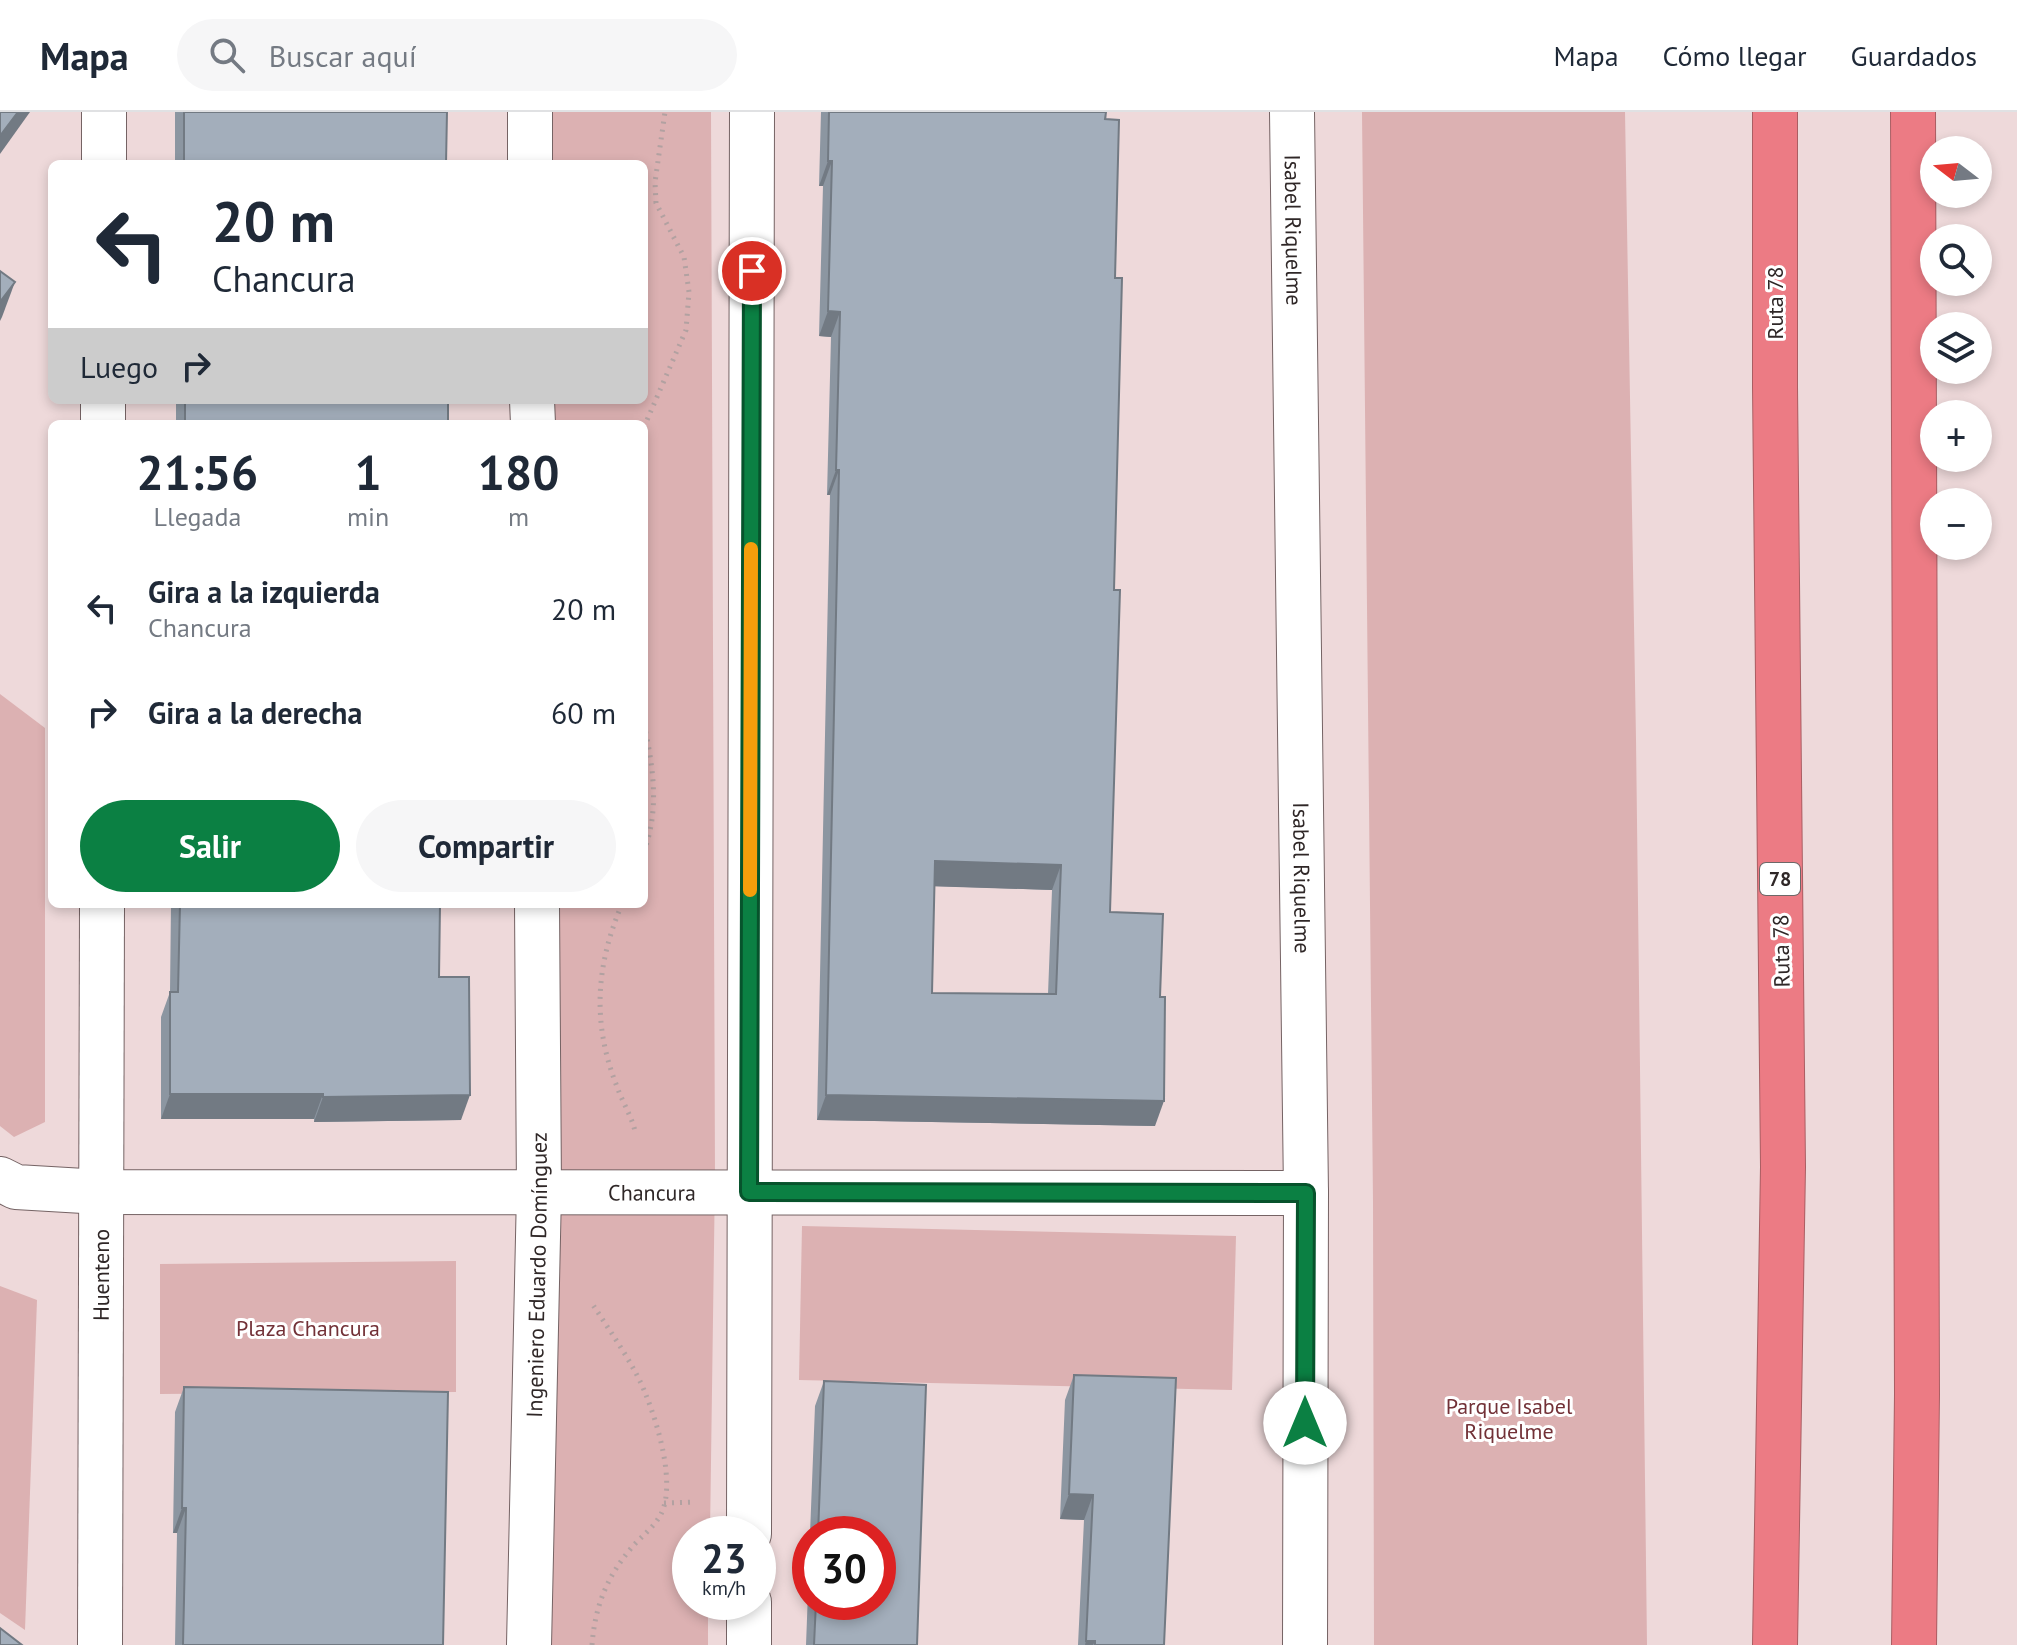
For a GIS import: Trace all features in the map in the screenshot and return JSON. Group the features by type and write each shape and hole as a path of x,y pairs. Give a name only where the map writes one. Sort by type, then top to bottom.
{"highway":[{"name":"Ruta 78","path":"1775,112 1783,1167 1775,1645"},
{"path":"1913,112 1917,1362 1914,1645"}],"street":[{"path":"104,112 104,160"},
{"path":"530,112 530,160"},
{"path":"749,1516 752,112"},
{"name":"Isabel Riquelme","path":"1292,112 1306,1193 1305,1645"},
{"name":"Huenteno","path":"100,1645 102,908"},
{"name":"Ingeniero Eduardo Domínguez","path":"529,1645 539,1192 537,908"},
{"name":"Chancura","path":"0,1179 16,1187 101,1192 1306,1193"},
{"path":"749,1620 749,1645"}],"path":[{"path":"647,420 686,330 689,292 684,257 656,203 655,182 665,112"},
{"path":"648,742 655,796 648,831"},
{"path":"621,908 600,972 602,1040 616,1086 633,1120 641,1166 639,1192"},
{"path":"538,1258 563,1267 602,1318 646,1393 665,1459 667,1494 661,1514 620,1561 603,1590 594,1621 592,1645"}],"green space":[{"path":"548,112 711,112 715,1175 710,1516 672,1516 672,1620 708,1620 708,1645 550,1645 550,908 648,908 648,420 549,420 549,404 648,404 648,160 548,160"},
{"name":"Parque Isabel Riquelme","path":"1362,112 1625,112 1647,1645 1374,1645 1373,1201"},
{"path":"0,694 45,728 45,1122 14,1137 0,1126"},
{"path":"802,1226 1236,1236 1232,1390 799,1380"},
{"name":"Plaza Chancura","path":"456,1261 456,1392 160,1394 160,1264"},
{"path":"0,1286 37,1300 25,1630 0,1613"}],"building":[{"path":"0,112 18,112 0,136"},
{"path":"184,112 447,112 446,160 184,160"},
{"path":"829,112 1106,112 1105,119 1119,120 1115,278 1122,278 1114,590 1120,590 1110,912 1163,914 1160,997 1165,997 1164,1101 826,1095 840,312 828,311 832,161 828,161","holes":["935,861 1061,865 1056,994 932,993"]},
{"path":"0,271 15,282 0,302"},
{"path":"185,404 448,404 448,420 185,420"},
{"path":"180,908 440,908 439,977 469,977 470,1095 323,1097 323,1094 170,1094 170,992 178,992"},
{"path":"1074,1375 1176,1378 1164,1645 1095,1645 1095,1641 1086,1641 1093,1495 1069,1494"},
{"path":"824,1381 926,1385 917,1645 814,1645 815,1620 896,1620 896,1516 819,1516"},
{"path":"184,1387 448,1392 443,1645 183,1645 186,1508 182,1508"},
{"path":"0,1628 22,1645 0,1645"}],"slow traffic":[{"path":"750,890 751,549"}],"route":[{"path":"752,271 749,1192 1306,1193 1305,1423"}]}
